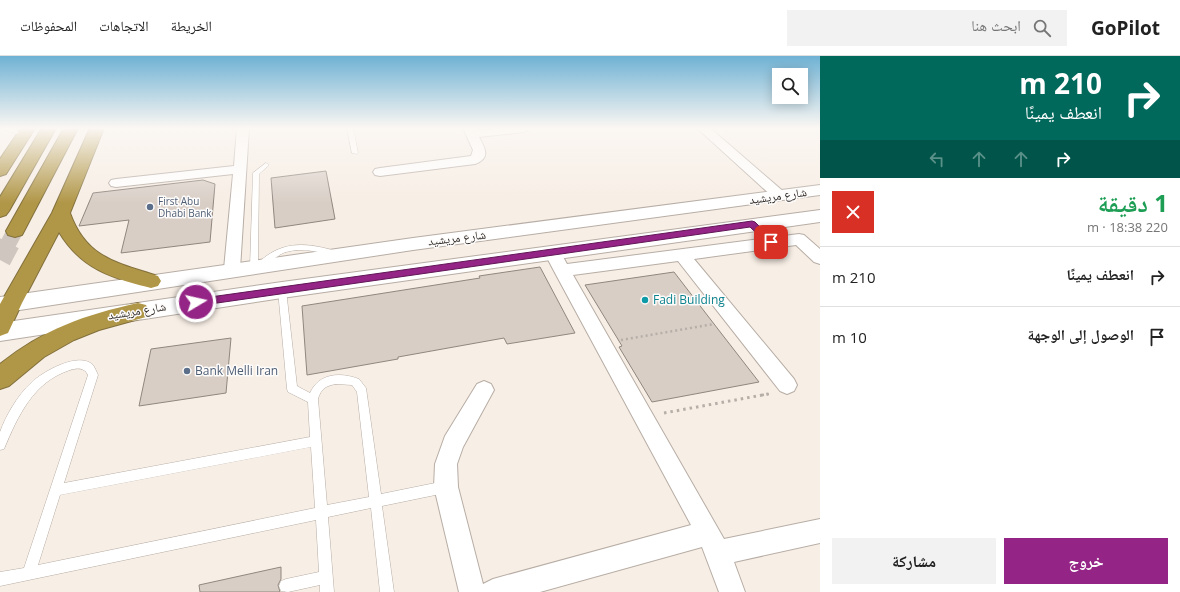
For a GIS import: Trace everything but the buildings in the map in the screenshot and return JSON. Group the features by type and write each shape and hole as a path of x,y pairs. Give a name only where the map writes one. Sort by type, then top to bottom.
{"highway":[{"path":"0,171 12,153"},
{"path":"0,211 34,153"},
{"path":"15,231 57,153"},
{"path":"0,327 6,304 61,214 87,153"},
{"path":"61,214 63,224 68,235 76,245 90,257 114,270 152,281"},
{"path":"0,379 34,352 75,329 138,311"}],"main road":[{"name":"شارع مريشيد","path":"6,304 232,269 779,195 820,191"},
{"path":"752,224 744,213 802,202 819,194 820,191"},
{"path":"603,245 616,237 634,232 690,223 694,219 692,214 681,208"},
{"name":"شارع مريشيد","path":"0,332 282,290 752,224 820,216"}],"street":[{"path":"232,269 241,153"},
{"path":"380,172 470,161 476,159 479,153"},
{"path":"731,153 779,195"},
{"path":"116,183 240,169"},
{"path":"752,224 771,242"},
{"path":"562,271 799,239 820,258"},
{"path":"552,252 713,543 732,592"},
{"path":"681,254 787,385"},
{"path":"472,592 446,487 446,464 453,443 484,390"},
{"path":"493,592 713,543 820,530"}],"lane":[{"path":"262,266 256,173 266,165"},
{"path":"282,290 292,389 313,399"},
{"path":"0,446 22,400 48,374 61,368 77,364 86,365 91,369 93,375 29,572"},
{"path":"327,592 313,399 318,387 328,382 349,380 360,386 362,391 387,592"},
{"path":"56,490 316,441"},
{"path":"0,579 446,487"},
{"path":"286,586 326,577"}],"path":[{"path":"602,343 735,321"},
{"path":"643,417 777,393 787,385"}],"tunnel":[{"path":"8,244 15,231"},
{"path":"0,260 9,243"}],"place":[{"name":"First Abu Dhabi Bank","path":"150,207"},
{"name":"Fadi Building","path":"645,300"},
{"name":"Bank Melli Iran","path":"187,371"}],"route":[{"path":"196,302 752,224 771,242"}]}
